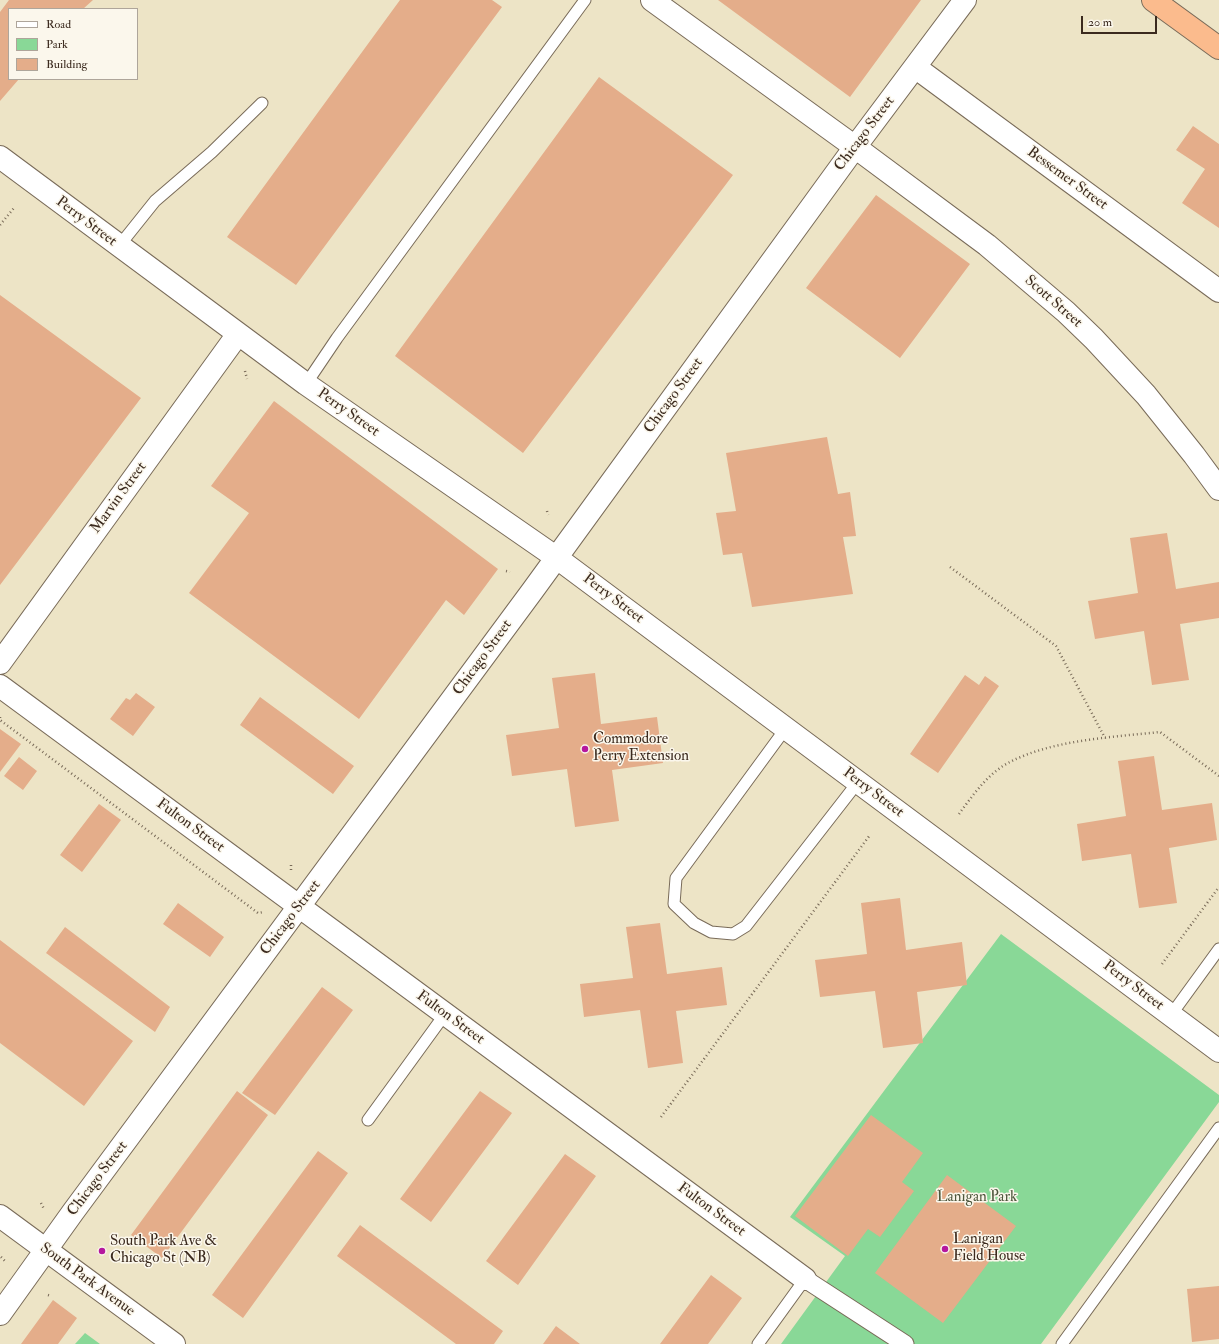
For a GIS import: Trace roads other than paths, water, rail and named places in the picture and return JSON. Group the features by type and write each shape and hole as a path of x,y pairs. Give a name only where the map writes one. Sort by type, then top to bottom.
{"highway":[{"path":"1153,0 1219,48"}],"street":[{"name":"Scott Street","path":"652,0 987,245 1066,312 1094,339 1146,395 1219,489"},
{"name":"Chicago Street","path":"0,1314 78,1205 557,558 855,147 965,0"},
{"name":"Bessemer Street","path":"915,67 1219,291"},
{"name":"Perry Street","path":"2,162 306,384 557,558 1219,1051"},
{"name":"Marvin Street","path":"0,662 238,334"},
{"name":"Fulton Street","path":"0,686 805,1279 905,1344"},
{"name":"South Park Avenue","path":"0,1216 174,1344"}],"lane":[{"path":"306,384 342,332 585,0"},
{"path":"119,246 155,201 212,152 262,103"},
{"path":"786,728 676,878 674,904 694,923 711,932 733,934 746,926 858,782"},
{"path":"1171,1015 1219,949"},
{"path":"368,1120 446,1014"},
{"path":"1062,1344 1219,1128"},
{"path":"758,1344 805,1279"}],"place":[{"name":"Commodore Perry Extension","path":"585,749"},
{"name":"Lanigan Field House","path":"945,1249"},
{"name":"South Park Ave & Chicago St (NB)","path":"102,1251"}],"park label":[{"name":"Lanigan Park","path":"977,1198"}]}
